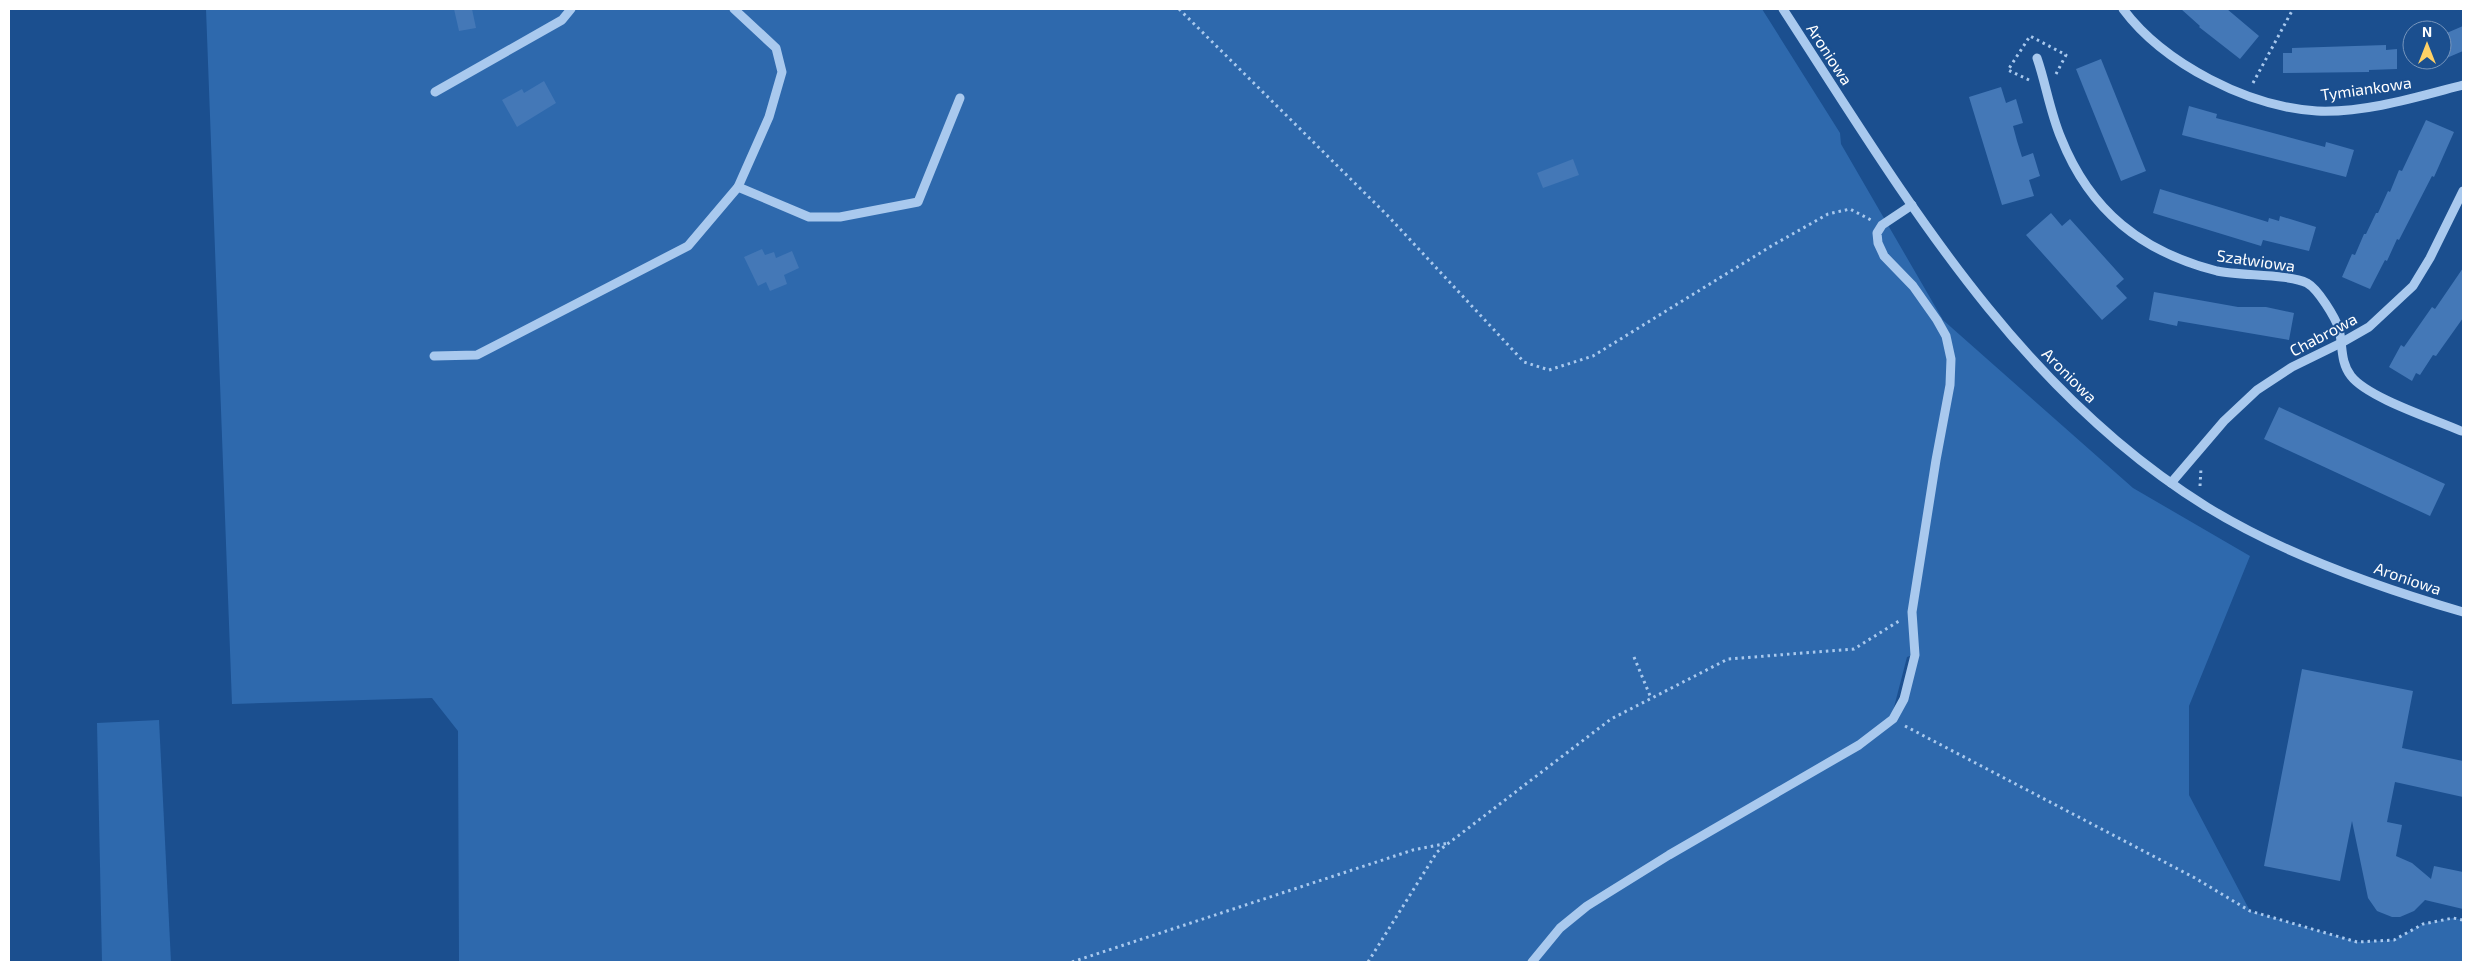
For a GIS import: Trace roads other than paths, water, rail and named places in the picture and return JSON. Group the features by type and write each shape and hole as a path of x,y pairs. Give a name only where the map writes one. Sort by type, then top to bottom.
{"street":[{"path":"434,92 562,20 571,9"},
{"path":"434,356 477,355 688,246 738,187 769,117 782,72 776,48 734,9"},
{"name":"Aroniowa","path":"1783,9 1912,205 1973,291 2017,344 2102,428 2172,482 2225,517 2274,542 2386,587 2463,612"},
{"name":"Tymiankowa","path":"2123,9 2140,30 2190,67 2247,95 2279,104 2318,111 2344,109 2390,103 2463,85"},
{"name":"Szałwiowa","path":"2037,58 2060,137 2072,163 2091,193 2120,226 2164,254 2201,267 2234,275 2296,280 2307,283 2317,291 2338,327 2343,361 2358,384 2384,398 2461,431"},
{"path":"738,187 809,217 840,217 918,202 960,98"},
{"name":"Chabrowa","path":"2172,482 2224,421 2257,390 2292,367 2341,343 2374,322 2412,286 2430,258 2463,191"},
{"path":"1532,962 1560,928 1587,906 1669,855 1859,745 1893,720 1904,699 1915,655 1912,612 1950,385 1951,359 1946,336 1937,320 1912,286 1884,256 1878,243 1878,233 1882,225 1912,205"}]}
